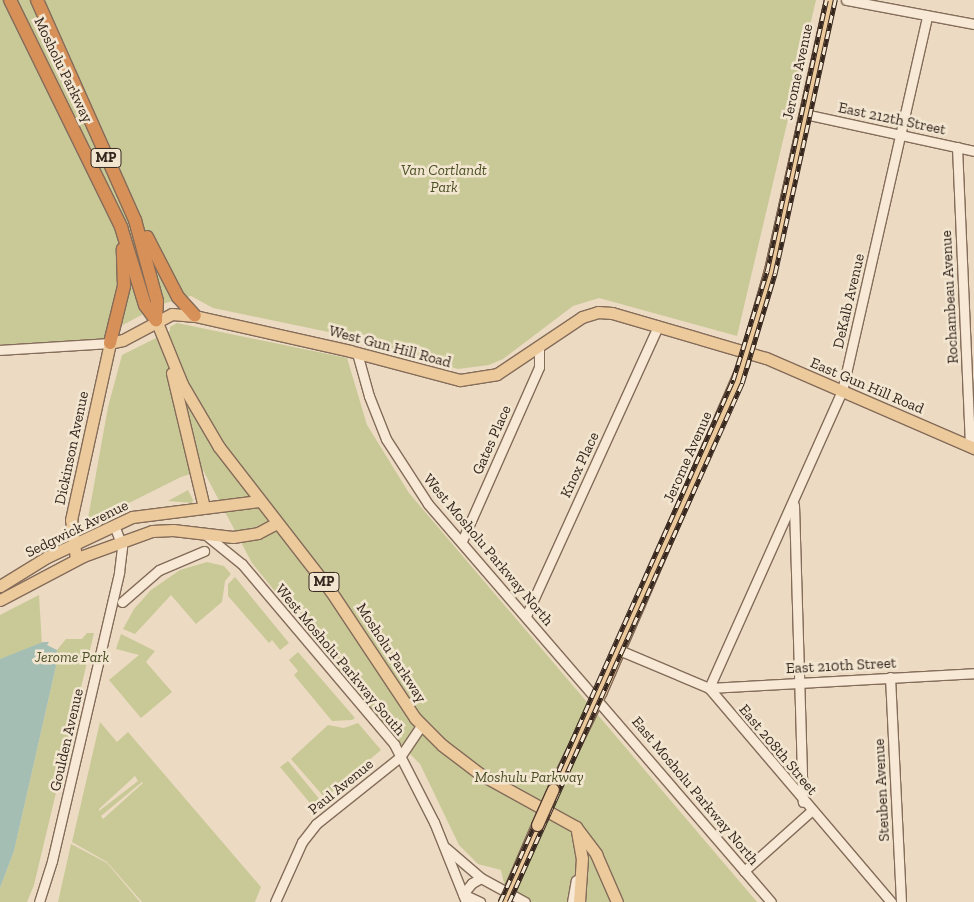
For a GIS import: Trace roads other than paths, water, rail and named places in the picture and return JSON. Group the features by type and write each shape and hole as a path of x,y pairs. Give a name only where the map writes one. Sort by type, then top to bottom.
{"highway":[{"name":"Mosholu Parkway","path":"10,0 121,226 145,305 156,320"},
{"name":"Mosholu Parkway","path":"37,0 135,220 157,301 156,320"},
{"path":"135,220 178,297 194,316"},
{"path":"110,343 125,279 121,226"}],"main road":[{"name":"Jerome Avenue","path":"507,896 537,825 597,699 726,410 747,352 770,270 830,0"},
{"name":"West Gun Hill Road","path":"110,343 123,340 156,320 172,314 194,316 357,352 460,380 497,374 539,348 579,319 594,313 616,314 747,352"},
{"name":"Mosholu Parkway","path":"156,320 171,361 219,447 341,606 421,726 480,774 576,827 596,854 617,902"},
{"name":"Dickinson Avenue","path":"76,560 71,520 110,343"},
{"name":"East Gun Hill Road","path":"747,352 972,447"},
{"path":"171,361 204,507"},
{"name":"Sedgwick Avenue","path":"0,586 73,545 139,515 259,500"},
{"name":"Sedgwick Avenue","path":"0,600 76,560 121,543 165,530 206,535 246,536 277,523"},
{"path":"576,827 582,858 579,902"}],"street":[{"path":"846,0 974,24"},
{"name":"DeKalb Avenue","path":"709,688 794,503 842,391 927,16"},
{"name":"East 212th Street","path":"804,114 974,150"},
{"name":"Rochambeau Avenue","path":"957,147 972,447"},
{"name":"Knox Place","path":"526,616 658,326"},
{"path":"0,350 110,343"},
{"name":"Gates Place","path":"462,541 539,367 539,348"},
{"name":"West Mosholu Parkway North","path":"357,352 369,396 398,461 428,504 597,699"},
{"path":"794,503 803,802"},
{"name":"Goulden Avenue","path":"39,902 52,861 120,567 121,543 114,525"},
{"name":"West Mosholu Parkway South","path":"206,535 249,571 394,744 444,846 465,898"},
{"path":"779,536 796,551"},
{"path":"122,602 159,570 204,551"},
{"name":"East 208th Street","path":"619,650 709,688 803,802 891,902"},
{"name":"East 210th Street","path":"709,688 974,673"},
{"name":"Steuben Avenue","path":"890,678 901,902"},
{"name":"East Mosholu Parkway North","path":"597,699 771,902"},
{"name":"Paul Avenue","path":"275,902 302,842 316,824 400,756 421,726"},
{"path":"744,871 811,811"},
{"name":"West Mosholu Parkway South","path":"444,846 481,878 507,896 525,902"},
{"path":"572,902 582,858"},
{"path":"480,902 465,898 472,883 481,878"}],"railway":[{"path":"500,902 733,380 767,271 826,0"},
{"path":"509,902 742,383 775,273 835,0"}],"park label":[{"name":"Van Cortlandt Park","path":"444,178"},
{"name":"Jerome Park","path":"72,658"},
{"name":"Moshulu Parkway","path":"529,778"}]}
